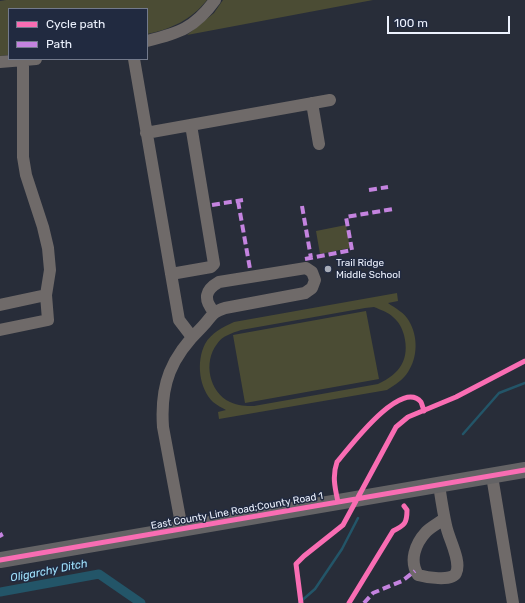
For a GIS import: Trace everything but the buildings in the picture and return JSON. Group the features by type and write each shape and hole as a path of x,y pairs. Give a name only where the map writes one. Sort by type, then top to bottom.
{"main road":[{"name":"East County Line Road;County Road 1","path":"0,560 525,470"}],"street":[{"path":"148,41 173,35 182,30 200,17 215,0"},
{"path":"0,62 29,60"},
{"path":"134,60 179,320 192,337"},
{"path":"0,330 48,320 46,295 50,270 48,248 41,220 26,175 23,157 22,61"},
{"path":"146,133 330,100"},
{"path":"312,103 319,144"},
{"path":"171,274 211,267 214,264 191,125"},
{"path":"182,529 163,427 162,410 169,372 192,337 207,322 214,312 225,308 305,293 312,288 315,280 312,272 306,268 219,282 212,286 208,291 208,305 214,312"},
{"path":"0,305 46,295"},
{"path":"492,476 513,603"},
{"path":"439,485 444,519 458,567 456,574 452,578 426,577 418,575 413,568 413,557 419,542 426,532 444,519"}],"green space":[{"path":"207,0 194,13 180,23 148,34 148,8 8,8 8,55 0,56 0,1"},
{"path":"223,0 373,0 187,35 214,13"},
{"path":"346,225 350,248 320,254 316,231"},
{"path":"397,293 398,301 388,303 407,318 412,327 416,346 414,360 406,375 387,390 219,419 218,412 226,410 213,402 208,396 200,374 200,359 202,351 208,340 222,328 234,322","holes":["374,307 389,314 397,321 404,335 406,344 406,351 402,365 392,376 378,384 254,406 245,406 230,402 217,391 213,384 209,368 210,359 217,344 228,335 241,330"]},
{"path":"366,311 379,379 245,403 233,335"}],"waterway":[{"path":"463,434 499,393 525,383"},
{"path":"299,603 315,589 342,549 358,518"},
{"name":"Oligarchy Ditch","path":"0,592 99,574 141,603"}],"marked path":[{"path":"369,190 388,187"},
{"path":"212,205 243,200"},
{"path":"238,201 250,269"},
{"path":"302,206 311,258"},
{"path":"305,259 352,250 346,217 393,209"},
{"path":"0,533 2,537"},
{"path":"364,603 373,593 402,581 415,571"}],"cycle path":[{"path":"301,603 296,564 343,525 396,427 408,417 456,397 525,361"},
{"path":"338,502 334,477 337,462 376,418 401,399 412,397 421,402 424,411"},
{"path":"0,560 525,470"},
{"path":"349,603 393,531 406,521 407,510 404,506"}],"place":[{"name":"Trail Ridge Middle School","path":"328,269"}]}
